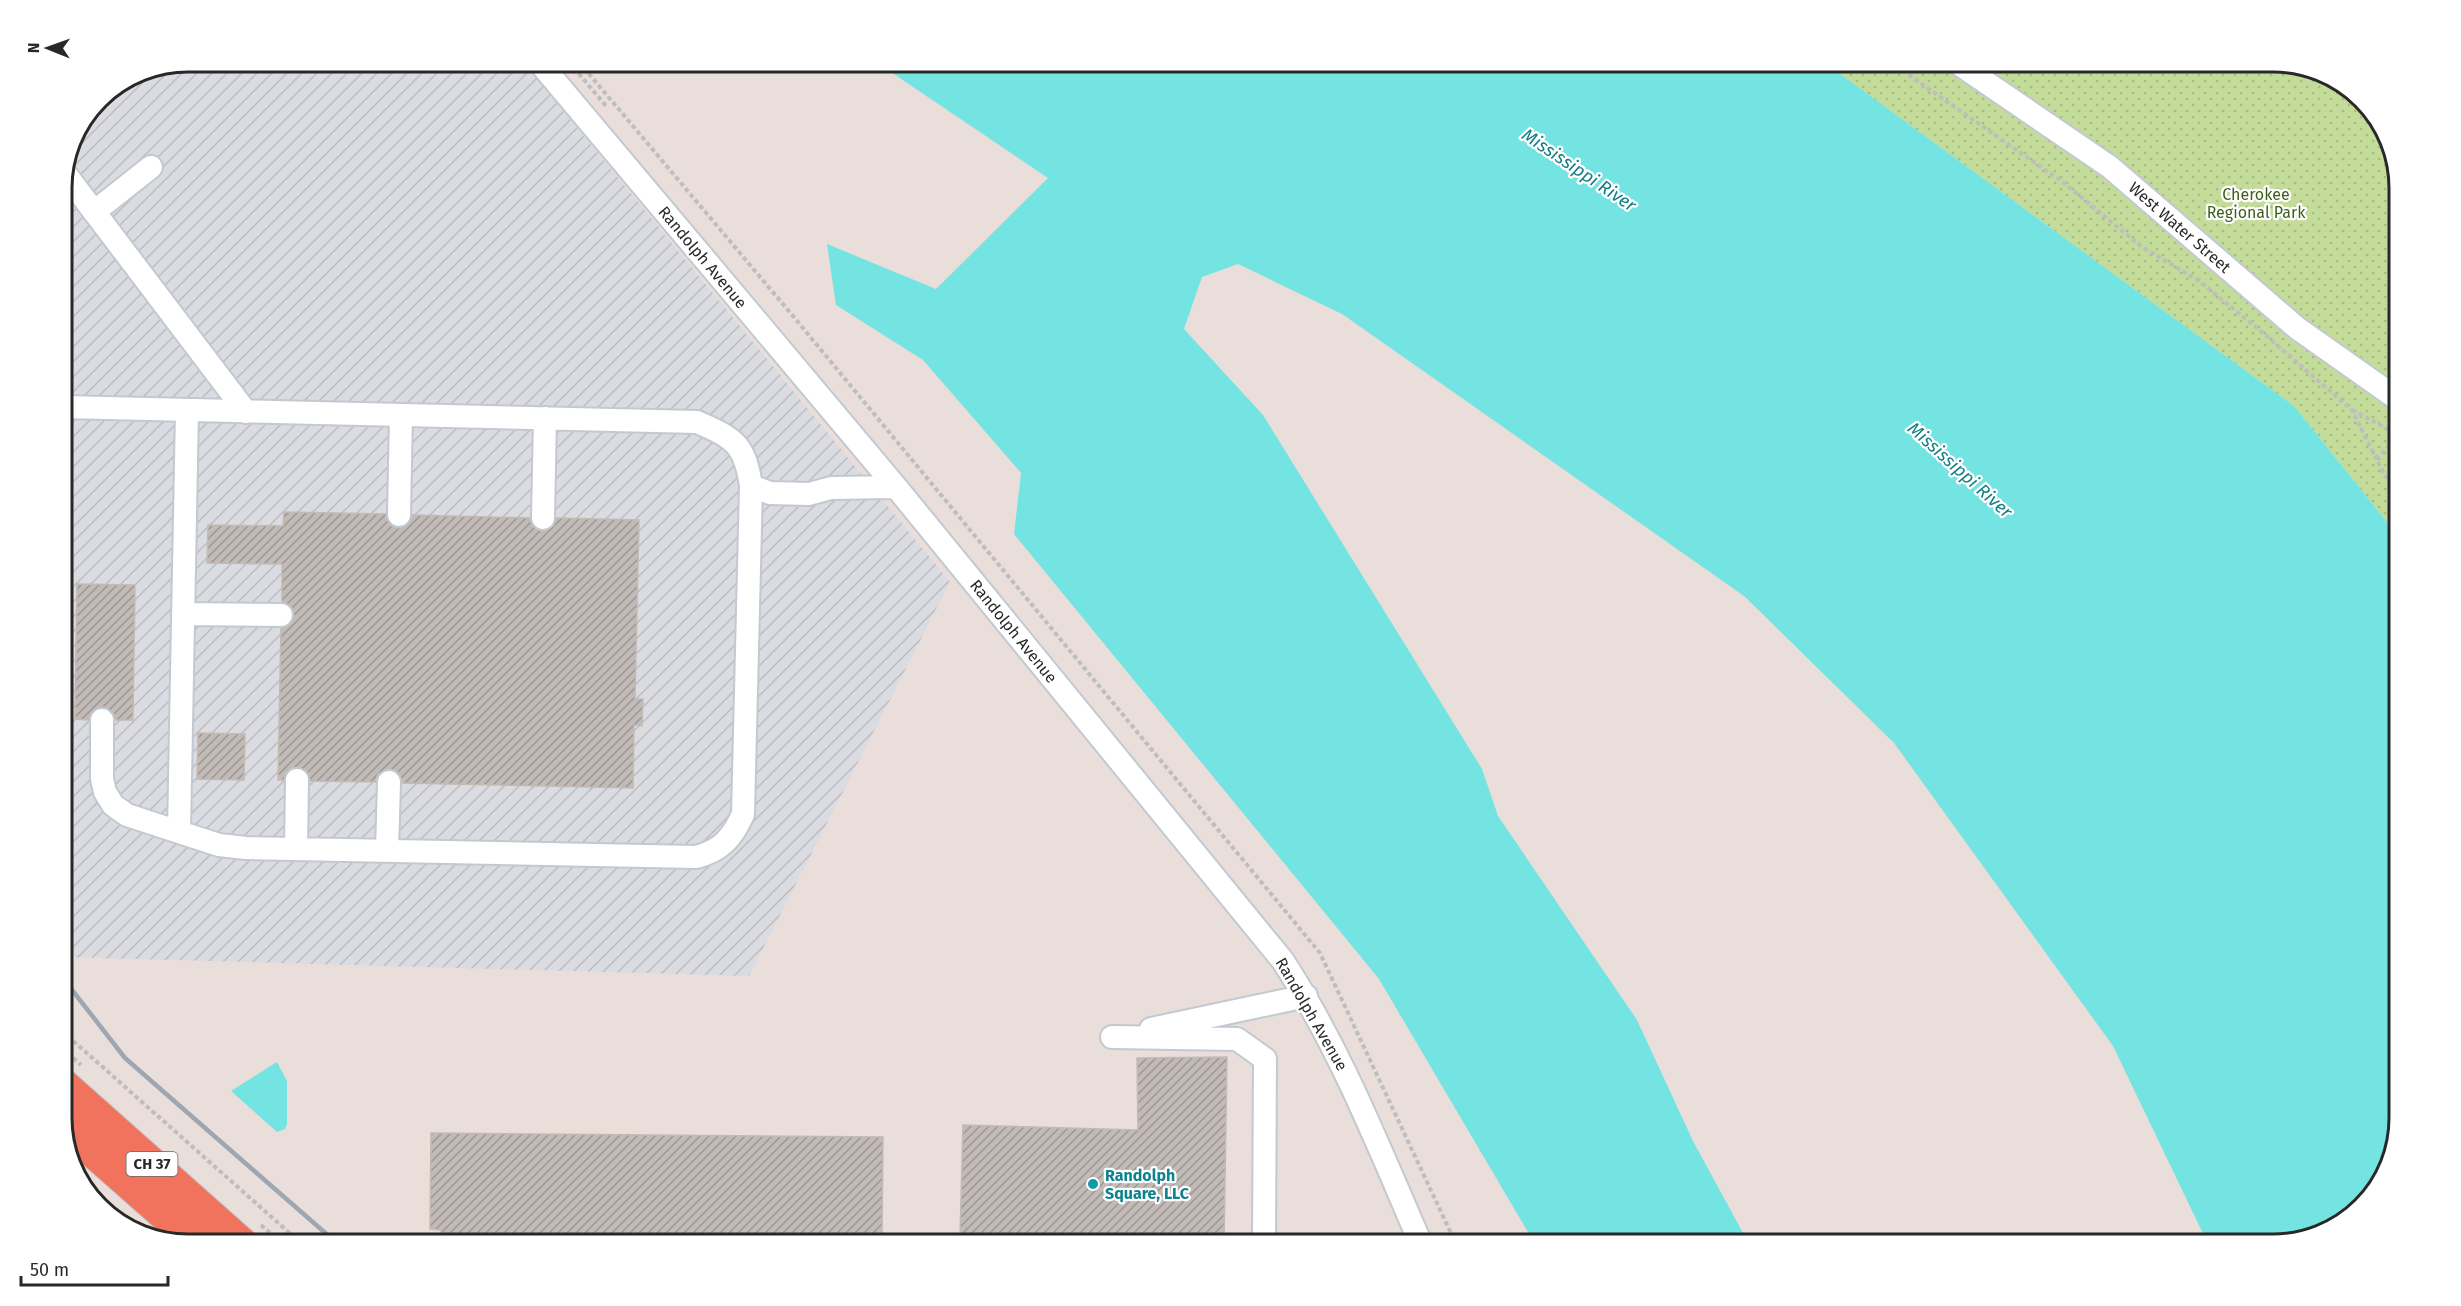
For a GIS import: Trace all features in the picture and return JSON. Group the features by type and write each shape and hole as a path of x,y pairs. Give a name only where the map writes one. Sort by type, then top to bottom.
{"highway":[{"name":"CH 37","path":"72,1093 230,1234"},
{"name":"CH 37","path":"73,1134 185,1234"}],"street":[{"name":"Randolph Avenue","path":"547,72 896,487 1257,927 1306,996 1348,1076 1416,1234"},
{"name":"West Water Street","path":"1971,72 2110,167 2297,328 2389,393"},
{"path":"94,212 151,167"},
{"path":"72,183 246,412"},
{"path":"72,407 698,422 722,433 741,448 748,465 751,486 743,814 735,831 723,846 709,854 696,857 230,847 127,815 113,805 105,792 102,779 102,720"},
{"path":"179,832 187,410"},
{"path":"399,515 401,415"},
{"path":"543,518 545,418"},
{"path":"751,486 770,493 809,494 831,488 896,487"},
{"path":"183,614 281,615"},
{"path":"296,849 297,780"},
{"path":"387,851 389,782"},
{"path":"1264,1234 1265,1059 1237,1039 1112,1037 1306,996"}],"path":[{"path":"1904,72 2064,183 2142,247 2199,281 2352,410 2389,430"},
{"path":"2352,410 2389,480"},
{"path":"2376,459 2389,446"},
{"path":"72,1039 290,1234"}],"shaded area":[{"path":"188,72 531,72 950,582 749,976 72,957 72,181 76,158 84,137 96,117 117,96 151,78"}],"green space":[{"name":"Cherokee Regional Park","path":"1838,72 2273,72 2310,78 2337,92 2360,112 2377,137 2383,151 2389,181 2389,525 2294,406"}],"water":[{"name":"Mississippi River","path":"891,72 1838,72 2294,406 2389,525 2389,1118 2385,1148 2380,1162 2360,1194 2344,1210 2303,1230 2273,1234 2203,1234 2113,1046 1894,743 1744,596 1342,314 1238,264 1202,277 1184,329 1263,415 1482,769 1498,816 1637,1020 1693,1141 1744,1234 1529,1234 1379,979 1014,534 1021,473 923,360 836,305 827,244 936,289 1048,178"},
{"path":"277,1062 287,1081 287,1124 285,1129 277,1132 231,1091"}],"building":[{"path":"284,512 386,514 392,526 399,528 410,522 412,515 530,518 536,529 543,531 554,525 556,518 639,520 635,699 643,699 642,726 634,725 633,788 402,783 397,771 389,769 378,774 375,782 310,781 308,773 298,767 290,769 284,780 278,780 281,628 288,626 294,616 292,608 282,602 282,564 207,563 208,525 283,526"},
{"path":"77,584 135,585 133,720 116,720 113,713 103,707 95,709 89,720 75,719"},
{"path":"198,733 245,734 244,780 197,779"},
{"name":"Randolph Square, LLC","path":"1227,1057 1224,1234 960,1234 963,1125 1138,1130 1137,1058"},
{"path":"431,1133 883,1137 882,1234 441,1234 441,1230 430,1229"}],"railway":[{"path":"72,990 125,1058 327,1234"}],"place":[{"name":"Randolph Square, LLC","path":"1093,1184"}]}
